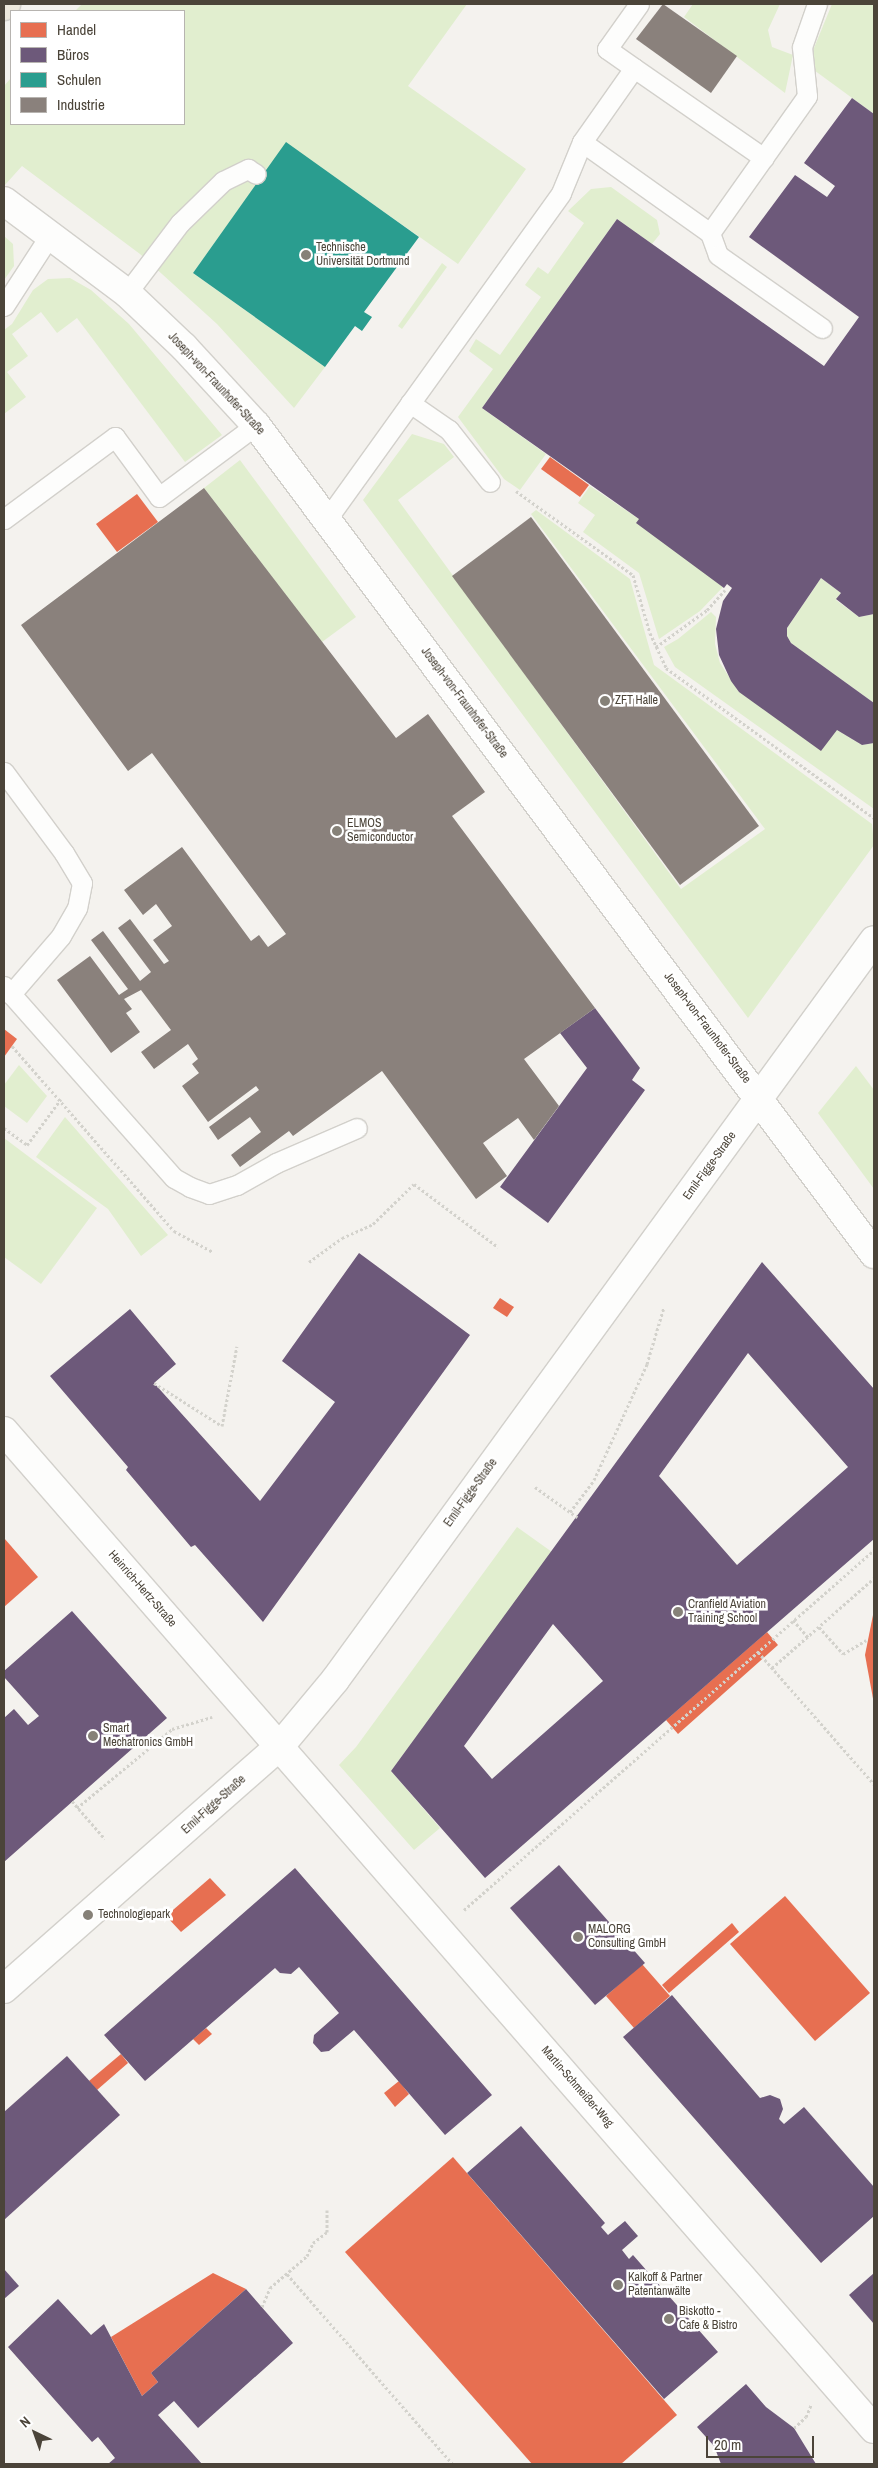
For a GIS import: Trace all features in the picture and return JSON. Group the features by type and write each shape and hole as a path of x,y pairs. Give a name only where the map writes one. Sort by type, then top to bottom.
{"street":[{"name":"Joseph-von-Fraunhofer-Straße","path":"4,200 127,294 184,347 256,425 874,1254"},
{"name":"Emil-Figge-Straße","path":"4,1989 280,1746 335,1680 874,940"},
{"name":"Heinrich-Hertz-Straße","path":"4,1431 280,1746"},
{"name":"Martin-Schmeißer-Weg","path":"280,1746 874,2429"}],"lane":[{"path":"639,4 607,49 764,158"},
{"path":"710,233 807,96 802,47 817,4"},
{"path":"327,519 561,193 582,142 634,68"},
{"path":"582,142 710,233 718,255 822,328"},
{"path":"127,294 180,223 223,181 248,170 256,174"},
{"path":"6,302 50,235"},
{"path":"410,403 449,430 490,482"},
{"path":"4,519 114,437 159,497 256,425"},
{"path":"4,772 64,853 82,883 77,908 61,936 7,990 174,1178 209,1194 238,1185 276,1163 357,1128"}],"path":[{"path":"490,482 509,486 633,576 656,647 666,668 874,818"},
{"path":"656,647 707,610 726,590"},
{"path":"12,1046 174,1231 213,1252"},
{"path":"4,1128 27,1145 80,1072"},
{"path":"309,1262 342,1238 373,1224 414,1184 498,1247"},
{"path":"570,1512 594,1480 647,1364 664,1307"},
{"path":"154,1384 222,1426 237,1346"},
{"path":"535,1487 577,1517"},
{"path":"440,1930 874,1550"},
{"path":"772,1668 874,1578"},
{"path":"793,1620 808,1637"},
{"path":"818,1627 843,1654 866,1640"},
{"path":"758,1652 874,1784"},
{"path":"78,1808 172,1729 246,1708"},
{"path":"72,1802 105,1839"},
{"path":"262,2307 270,2288 287,2274 326,2232 327,2210"},
{"path":"287,2274 453,2464"},
{"path":"794,2428 806,2417 809,2410"},
{"path":"806,2417 814,2416"}],"green space":[{"path":"82,4 467,4 408,86 526,169 458,264 286,143 193,273 325,367 294,408 217,324 140,254 22,166 4,186 4,86 10,79 10,125 185,125 185,10 76,10"},
{"path":"693,4 780,4 768,30 772,47 793,55 785,93 684,17"},
{"path":"832,4 874,4 874,114 807,65"},
{"path":"611,187 657,220 660,234 652,244 617,219 482,408 546,454 520,490 504,479 458,417 493,369 469,351 476,339 500,355 541,297 525,285 538,267 548,274 584,223 568,211 591,189"},
{"path":"4,236 13,244 14,266 4,280"},
{"path":"442,263 447,267 402,329 398,326"},
{"path":"70,278 91,290 129,324 222,435 185,462 77,318 57,333 41,312 12,334 28,356 7,372 26,397 4,414 4,330 12,324 33,290 48,279"},
{"path":"412,434 444,444 454,457 398,500 681,889 765,829 531,514 536,510 630,579 654,665 872,824 874,845 748,1018 363,500"},
{"path":"240,460 356,617 322,642 204,488"},
{"path":"590,486 639,519 723,587 700,611 659,639 639,573 583,532 595,515 578,503"},
{"path":"821,578 841,593 836,600 859,617 874,614 874,703 791,643 787,636 787,628"},
{"path":"711,612 716,617 715,644 720,663 739,692 837,730 862,745 874,743 874,809 675,667 664,647 678,639"},
{"path":"19,1065 47,1096 27,1123 4,1106 4,1085"},
{"path":"856,1066 874,1090 874,1189 818,1113"},
{"path":"65,1117 168,1235 141,1256 108,1209 36,1157"},
{"path":"4,1138 97,1208 41,1284 4,1257"},
{"path":"517,1527 552,1552 391,1771 440,1828 414,1850 339,1765 356,1747"}],"building: Handel":[{"path":"550,457 589,485 580,497 541,469"},
{"path":"137,494 158,522 117,552 96,524"},
{"path":"4,1029 17,1039 4,1057"},
{"path":"500,1298 514,1307 507,1317 493,1308"},
{"path":"4,1538 38,1577 4,1607"},
{"path":"874,1610 874,1704 865,1655"},
{"path":"767,1632 778,1645 678,1734 666,1720"},
{"path":"210,1878 226,1895 181,1932 166,1916"},
{"path":"785,1896 870,1993 815,2041 730,1944"},
{"path":"732,1923 739,1932 669,1993 662,1985"},
{"path":"642,1964 670,1996 634,2028 606,1996"},
{"path":"206,2028 212,2034 199,2045 193,2039"},
{"path":"121,2054 128,2063 97,2090 89,2081"},
{"path":"399,2081 409,2094 395,2107 384,2093"},
{"path":"453,2157 677,2415 621,2464 532,2464 345,2252"},
{"path":"213,2273 246,2289 151,2373 158,2382 142,2396 111,2337"}],"building: Büros":[{"path":"852,98 874,114 874,614 859,617 836,599 841,593 821,578 787,628 787,636 791,643 874,703 874,743 862,745 837,730 821,751 739,692 731,681 719,655 716,629 723,601 732,588 727,584 724,588 636,523 639,519 482,408 617,219 824,366 859,317 749,237 795,175 827,197 835,186 804,163"},
{"path":"595,1008 640,1068 632,1080 645,1090 548,1223 500,1187 587,1068 560,1033"},
{"path":"359,1253 470,1335 263,1622 195,1545 191,1547 126,1470 128,1467 50,1376 130,1309 176,1364 154,1383 260,1501 335,1402 282,1361"},
{"path":"762,1262 874,1389 874,1539 485,1878 391,1771","holes":["748,1353 848,1467 737,1565 659,1476","553,1624 603,1681 492,1779 464,1746"]},
{"path":"72,1611 167,1718 4,1862 4,1718 14,1709 28,1725 39,1716 4,1677 4,1671"},
{"path":"559,1865 645,1963 595,2005 510,1908"},
{"path":"295,1868 492,2095 445,2135 354,2030 329,2051 321,2052 313,2043 314,2035 339,2013 299,1967 291,1974 280,1973 275,1968 145,2081 104,2035"},
{"path":"672,1995 760,2098 770,2095 780,2099 783,2109 779,2119 784,2124 804,2107 874,2187 874,2216 821,2263 623,2037"},
{"path":"67,2056 120,2115 4,2220 4,2112"},
{"path":"521,2126 605,2223 601,2227 608,2235 625,2221 638,2236 622,2250 629,2259 633,2255 718,2352 664,2399 467,2173"},
{"path":"4,2269 19,2286 4,2299"},
{"path":"874,2273 874,2324 849,2295"},
{"path":"246,2289 293,2343 198,2428 174,2401 158,2415 202,2464 108,2464 115,2458 98,2437 92,2442 8,2347 58,2299 91,2335 104,2324 142,2396 158,2382 151,2373"},
{"path":"746,2384 766,2407 794,2428 816,2464 721,2464 714,2446 697,2427"}],"building: Schulen":[{"name":"Technische Universität Dortmund","path":"286,142 419,237 364,312 372,317 362,331 355,326 325,367 193,273"}],"building: Industrie":[{"path":"663,4 737,56 711,93 636,39"},
{"name":"ELMOS Semiconductor","path":"204,488 396,738 428,714 485,792 452,816 595,1008 524,1059 559,1106 534,1140 518,1118 483,1143 507,1176 476,1199 382,1071 293,1136 289,1131 240,1167 231,1155 261,1132 250,1117 218,1140 209,1127 259,1090 256,1086 208,1122 182,1086 199,1073 192,1064 198,1059 188,1044 154,1069 141,1052 171,1030 141,990 124,999 132,1009 126,1013 140,1032 111,1053 57,980 90,956 119,995 128,989 91,940 103,931 140,981 151,972 118,928 130,919 164,964 169,961 153,940 172,926 156,904 143,915 124,890 182,847 251,941 259,935 268,947 286,934 152,753 128,771 21,625"},
{"name":"ZFT Halle","path":"531,517 759,826 680,885 452,576"}],"place":[{"name":"Technische Universität Dortmund","path":"306,255"},
{"name":"ZFT Halle","path":"605,701"},
{"name":"ELMOS Semiconductor","path":"337,831"},
{"name":"Cranfield Aviation Training School","path":"678,1612"},
{"name":"Smart Mechatronics GmbH","path":"93,1736"},
{"name":"Technologiepark","path":"88,1915"},
{"name":"MALORG Consulting GmbH","path":"578,1937"},
{"name":"Kalkoff & Partner Patentanwälte","path":"618,2285"},
{"name":"Biskotto - Cafe & Bistro","path":"669,2319"}]}
